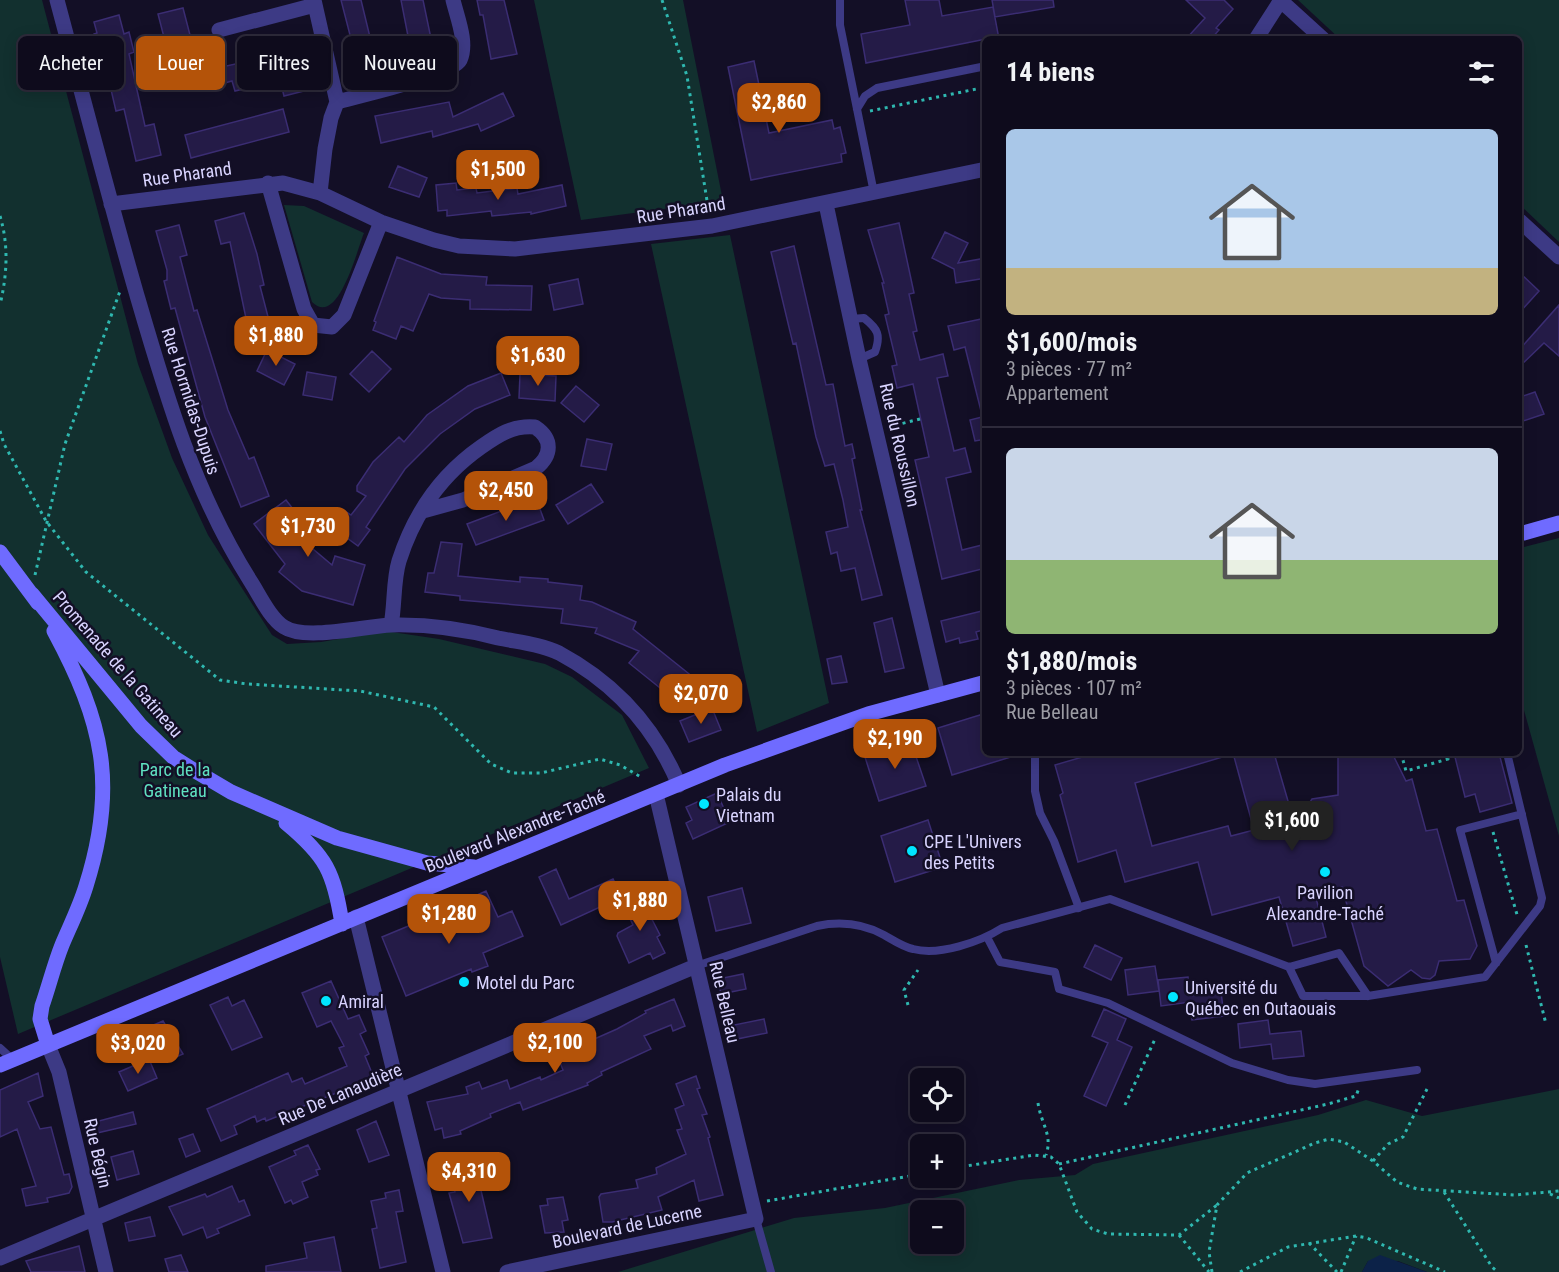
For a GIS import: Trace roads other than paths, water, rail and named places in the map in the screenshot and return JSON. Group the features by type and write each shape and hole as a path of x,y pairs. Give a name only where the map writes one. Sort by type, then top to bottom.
{"street":[{"name":"Rue Hormidas-Dupuis","path":"57,0 167,402 187,457 234,555 274,616 284,627 301,634 391,625 424,625 473,632 557,652 604,683 638,714 658,741 679,785"},
{"path":"337,102 438,74 457,65 461,60 462,44 453,0"},
{"path":"1258,36 1281,0 1320,36"},
{"path":"219,30 315,2 337,102 325,148 320,193"},
{"name":"Rue Pharand","path":"111,204 268,183 296,185 320,193 381,222 459,246 506,249 544,248 712,226 982,171"},
{"path":"268,183 304,309 313,325 332,327 344,315 381,222"},
{"name":"Rue du Roussillon","path":"826,204 859,359 938,695"},
{"path":"1522,222 1559,257"},
{"path":"391,625 399,563 423,511 446,475 491,440 510,430 523,426 535,427 543,432 548,441 549,451 545,460 536,468 462,500 423,511"},
{"path":"1522,533 1559,523"},
{"name":"Promenade de la Gatineau","path":"0,552 32,594 157,742 192,770 272,810 337,838 387,854 427,863 477,867"},
{"name":"Promenade de la Gatineau","path":"32,594 74,666 96,727 102,765 102,810 93,861 86,889 61,948 39,1019 48,1045"},
{"name":"Boulevard Alexandre-Taché","path":"7,1063 477,867 816,731 982,683"},
{"name":"Rue Belleau","path":"656,794 755,1212"},
{"name":"Promenade de la Gatineau","path":"272,810 314,847 323,860 335,886 342,924"},
{"path":"356,917 443,1272"},
{"name":"Rue De Lanaudière","path":"0,1258 696,966"},
{"name":"Rue Bégin","path":"48,1045 58,1072 106,1272"},
{"name":"Boulevard de Lucerne","path":"507,1272 755,1212"}],"lane":[{"path":"840,0 840,25 874,194"},
{"path":"857,109 865,96 877,88 982,67"},
{"path":"851,319 864,318 876,328 879,339 875,352 859,359"},
{"path":"1035,756 1035,791 1040,813 1054,841 1079,908"},
{"path":"1289,968 1303,996 1368,996 1485,977 1540,906 1542,898 1508,756"},
{"path":"1496,963 1460,830 1522,814"},
{"path":"696,966 817,926 836,922 866,926 912,949 923,951 987,937 1002,928 1110,899 1289,968 1339,953 1368,996"},
{"path":"987,937 1000,962 1054,972 1059,988 1108,1003 1232,1063 1302,1083 1347,1082 1417,1070"},
{"path":"0,1048 7,1063"},
{"path":"755,1212 771,1272"}],"water":[{"path":"1380,1255 1427,1272 1362,1272 1368,1261"}],"place":[{"name":"Palais du Vietnam","path":"704,804"},
{"name":"CPE L'Univers des Petits","path":"912,851"},
{"name":"Pavilion Alexandre-Taché","path":"1325,872"},
{"name":"Motel du Parc","path":"464,982"},
{"name":"Université du Québec en Outaouais","path":"1173,997"},
{"name":"Amiral","path":"326,1001"}],"park label":[{"name":"Parc de la Gatineau","path":"175,779"}]}
